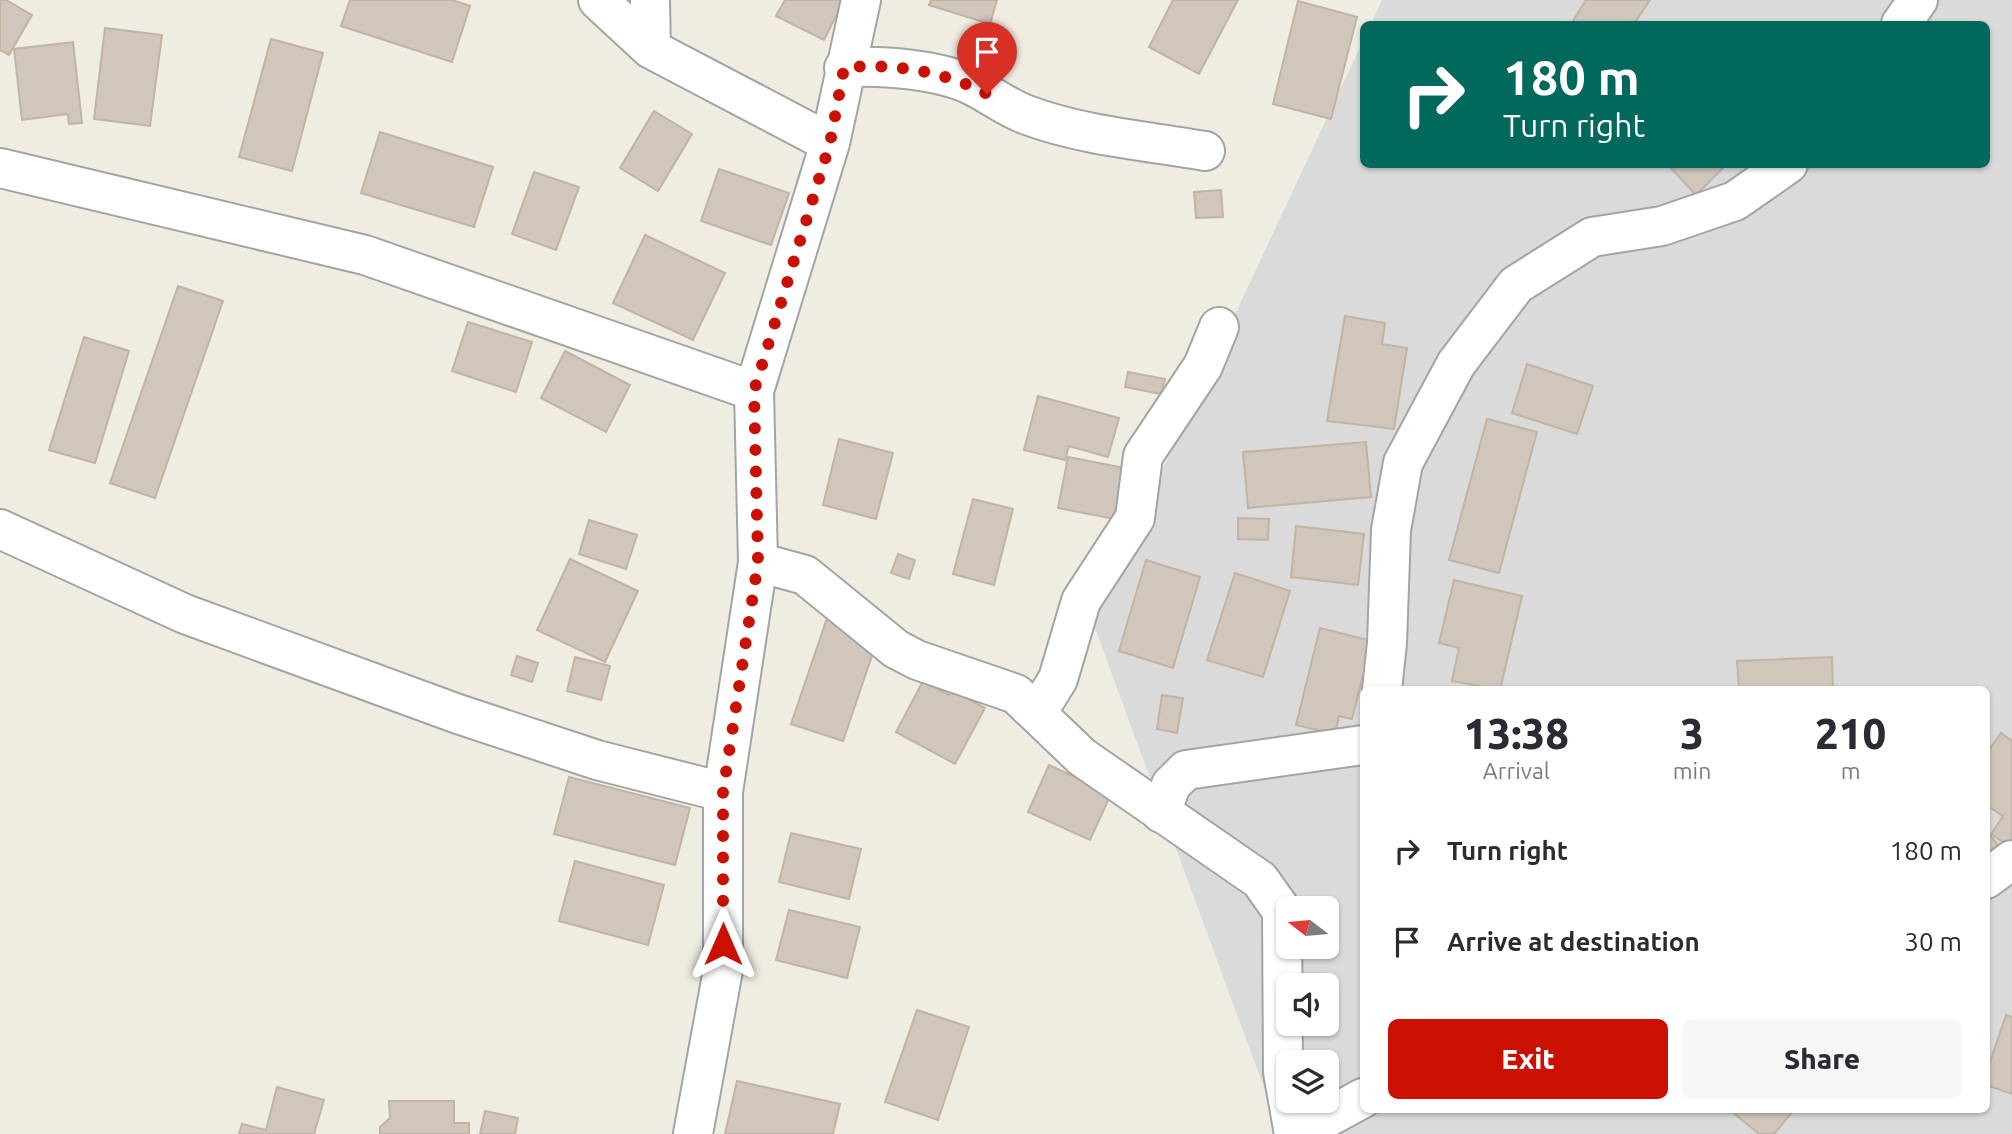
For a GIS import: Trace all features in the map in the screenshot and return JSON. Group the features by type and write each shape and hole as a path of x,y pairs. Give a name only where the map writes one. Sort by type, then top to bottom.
{"street":[{"path":"598,0 651,49 830,143"},
{"path":"650,0 651,49"},
{"path":"693,1134 723,970 723,792 758,562 754,391 830,143 844,68 861,0"},
{"path":"1903,21 1918,0"},
{"path":"844,68 860,66 912,70 967,83 1026,115 1071,128 1205,151"},
{"path":"0,167 365,255 754,391"},
{"path":"1382,686 1387,643 1391,530 1403,463 1456,364 1516,285 1592,237 1662,226 1735,201 1782,168"},
{"path":"1037,713 1058,679 1081,601 1135,518 1143,456 1203,366 1219,327"},
{"path":"0,529 185,614 457,714 597,760 723,792"},
{"path":"758,562 805,575 896,649 943,671 1001,687 1016,694 1082,757 1260,880 1282,911 1283,1072 1296,1134 1360,1100"},
{"path":"1161,813 1171,785 1186,770 1360,745"},
{"path":"1990,876 2012,860"}],"shaded area":[{"path":"1382,0 2012,0 2012,1134 1281,1134 1092,620 1360,47 1360,168 1990,168 1990,21 1372,21"}],"building":[{"path":"0,0 6,0 32,15 9,55 0,50"},
{"path":"350,0 452,0 470,6 452,62 341,26"},
{"path":"785,0 844,0 824,40 776,16"},
{"path":"931,0 997,0 990,24 929,5"},
{"path":"1173,0 1238,0 1199,74 1149,47"},
{"path":"1586,0 1650,0 1636,21 1573,21"},
{"path":"1298,1 1357,17 1331,119 1273,104"},
{"path":"105,28 162,35 150,126 94,119"},
{"path":"271,39 323,53 292,171 239,157"},
{"path":"73,42 82,123 69,124 68,114 22,120 14,49"},
{"path":"654,111 692,134 658,191 620,168"},
{"path":"380,132 493,167 474,227 361,193"},
{"path":"1671,168 1723,168 1696,195"},
{"path":"719,169 789,193 771,245 701,221"},
{"path":"534,172 579,187 556,250 512,234"},
{"path":"1221,190 1223,217 1196,218 1194,192"},
{"path":"645,235 725,273 693,340 613,303"},
{"path":"178,286 223,301 155,498 110,483"},
{"path":"1345,316 1385,323 1382,344 1407,348 1394,429 1327,421"},
{"path":"468,322 532,342 516,392 452,371"},
{"path":"84,337 129,351 95,463 49,450"},
{"path":"565,351 630,385 606,432 541,398"},
{"path":"1527,364 1593,386 1577,434 1512,413"},
{"path":"1128,372 1165,379 1161,394 1125,387"},
{"path":"1038,396 1119,418 1108,457 1069,446 1065,460 1024,450"},
{"path":"1487,419 1537,432 1499,573 1449,560"},
{"path":"839,439 893,453 876,519 823,505"},
{"path":"1366,442 1371,497 1248,508 1243,452"},
{"path":"1068,457 1130,469 1120,520 1058,508"},
{"path":"973,499 1013,509 994,585 953,574"},
{"path":"1238,518 1269,519 1268,540 1238,539"},
{"path":"589,520 637,535 626,569 579,554"},
{"path":"1296,526 1364,534 1358,585 1291,577"},
{"path":"898,554 915,560 909,579 891,573"},
{"path":"570,559 638,591 605,662 537,630"},
{"path":"1146,560 1200,577 1173,668 1119,651"},
{"path":"1235,573 1290,591 1263,677 1207,660"},
{"path":"1454,580 1522,596 1501,686 1479,686 1452,681 1459,648 1439,643"},
{"path":"827,618 879,635 843,741 791,724"},
{"path":"1320,628 1372,641 1352,719 1339,716 1335,734 1296,725"},
{"path":"517,656 538,663 532,682 511,675"},
{"path":"575,657 610,666 601,700 567,691"},
{"path":"1832,657 1833,686 1739,686 1737,661"},
{"path":"923,681 949,695 952,690 985,708 955,764 896,732"},
{"path":"1162,695 1183,698 1177,733 1157,729"},
{"path":"2001,733 2012,741 2012,848 1991,834 2003,816 1990,808 1990,748"},
{"path":"1049,765 1111,794 1090,840 1028,812"},
{"path":"569,777 690,808 675,865 554,834"},
{"path":"791,833 861,849 849,899 779,882"},
{"path":"1990,836 1999,846 1990,854"},
{"path":"575,861 664,885 648,945 559,921"},
{"path":"789,910 860,927 847,978 776,960"},
{"path":"917,1010 969,1027 938,1120 885,1102"},
{"path":"2006,1015 2012,1017 2012,1094 1990,1086 1990,1062"},
{"path":"737,1081 840,1104 833,1134 725,1134"},
{"path":"277,1087 324,1100 314,1134 239,1134 242,1124 266,1130"},
{"path":"389,1101 454,1101 454,1123 469,1123 469,1134 380,1134 380,1127 390,1118"},
{"path":"485,1111 518,1118 515,1134 480,1134"},
{"path":"1734,1113 1792,1113 1774,1134 1759,1134"}],"route":[{"path":"723,944 723,792 758,562 754,391 830,143 844,68 860,66 912,70 967,83 987,94"}]}
